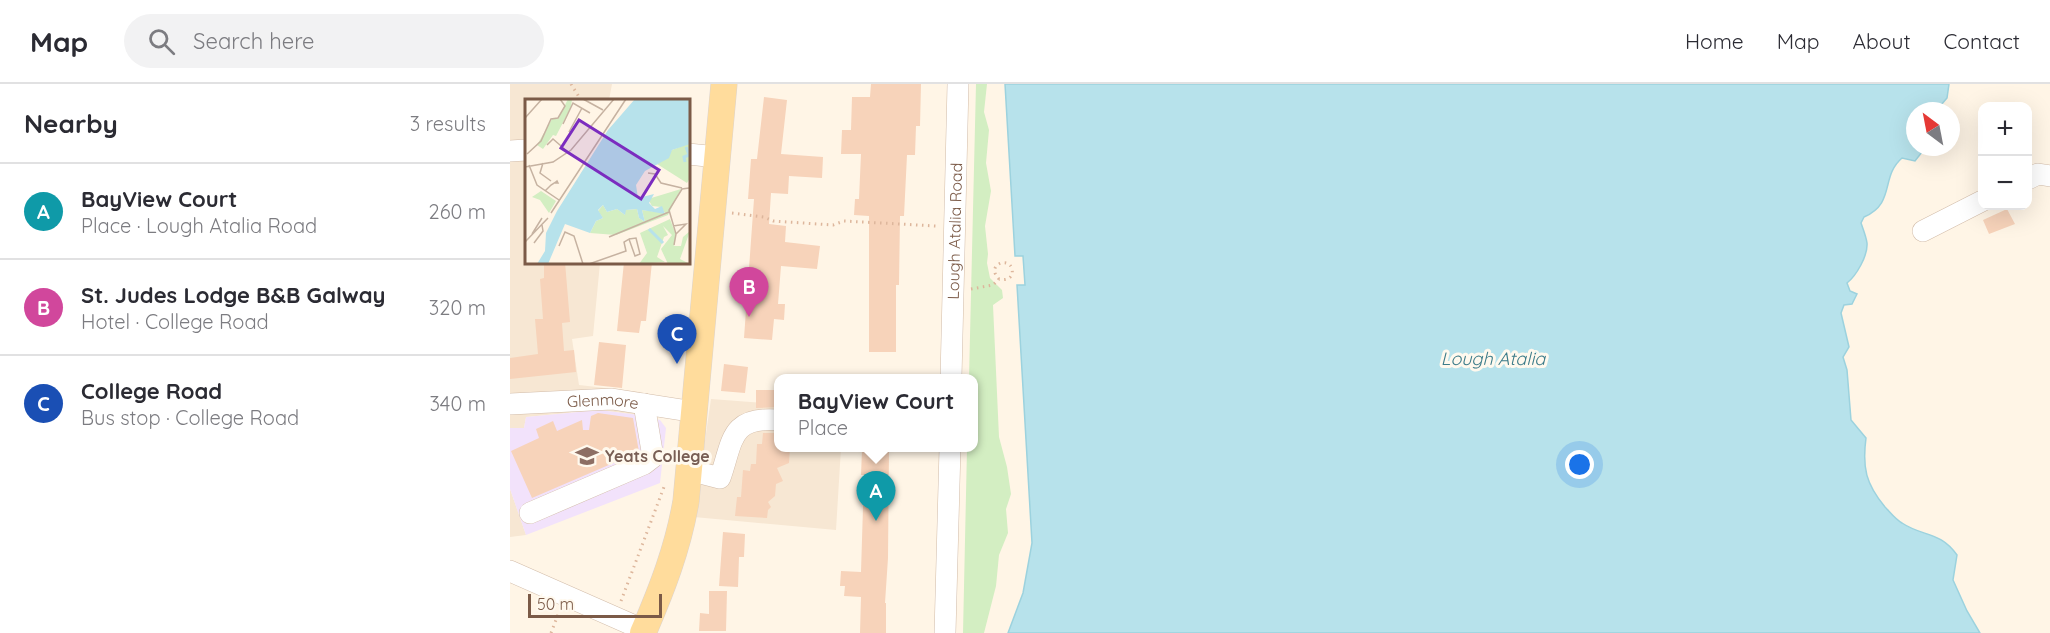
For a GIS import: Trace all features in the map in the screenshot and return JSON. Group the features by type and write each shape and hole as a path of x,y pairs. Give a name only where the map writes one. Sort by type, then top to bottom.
{"main road":[{"path":"644,632 670,570 685,509 724,84"}],"street":[{"name":"Lough Atalia Road","path":"951,374 958,84"},
{"path":"510,151 525,150"},
{"path":"690,154 717,157"},
{"path":"2032,177 2038,174 2050,176"},
{"path":"1923,231 1978,204"},
{"name":"Glenmore","path":"510,404 612,399 695,412"},
{"path":"530,513 644,464 652,457 644,404"},
{"path":"689,470 720,478 727,460 729,444 736,432 746,423 774,420"},
{"path":"945,633 950,452"},
{"path":"510,571 644,632"}],"path":[{"path":"571,84 580,99"},
{"path":"712,211 764,217 773,222 833,225 844,221 955,227"},
{"path":"970,290 988,287 999,279 1010,278 1013,273 1008,263 1003,262 997,265 995,275 999,279"},
{"path":"619,606 666,482 672,490"},
{"path":"551,633 562,605"}],"shaded area":[{"path":"510,84 612,84 609,99 525,99 525,264 600,264 593,336 572,339 579,385 640,392 639,415 599,410 526,417 524,428 510,428"},
{"path":"711,399 774,404 774,452 841,452 836,530 694,517"},
{"name":"Yeats College","path":"599,410 660,420 666,428 660,483 526,535 510,489 510,428 524,428 526,417"},
{"path":"510,489 526,535 510,537"}],"green space":[{"path":"976,84 987,84 984,112 989,130 986,163 991,191 985,226 987,263 990,278 1002,290 1003,298 993,305 999,437 1011,494 1006,509 1008,533 999,555 996,586 984,633 963,633 967,452 978,452 978,374 969,374"}],"water":[{"name":"Lough Atalia","path":"1005,84 1949,84 1947,98 1944,102 1906,102 1906,156 1919,156 1915,161 1902,158 1895,165 1880,205 1864,217 1861,223 1867,240 1867,248 1861,265 1847,283 1850,291 1857,294 1852,304 1844,305 1841,313 1849,347 1843,357 1847,370 1851,420 1866,438 1865,467 1873,491 1897,520 1938,538 1951,547 1957,555 1953,580 1980,633 1008,633 1023,593 1032,543 1017,285 1025,285 1023,256 1015,256"}],"building":[{"path":"871,84 921,84 920,126 916,126 915,155 907,155 904,216 900,216 899,285 896,285 896,352 869,352 869,216 854,215 855,199 859,199 861,154 841,154 842,130 851,130 852,97 870,97"},
{"path":"764,97 787,100 781,154 823,157 822,178 789,176 788,194 771,193 769,224 786,226 785,242 820,246 817,269 781,266 778,304 785,304 784,320 774,319 772,340 744,338 754,199 748,199 751,159 757,159"},
{"path":"2008,210 2015,224 1989,234 1983,220"},
{"path":"544,264 565,264 570,322 562,323 564,351 574,350 576,372 510,379 510,358 538,354 535,319 543,319 540,279 544,278"},
{"path":"624,264 652,264 646,321 641,321 639,333 617,331"},
{"path":"599,342 626,345 622,388 594,385"},
{"path":"724,364 748,367 745,393 721,391"},
{"path":"756,390 774,390 774,407 756,408"},
{"path":"598,413 633,418 639,452 532,498 511,451 539,438 536,429 553,421 557,431 582,420 583,430 589,430 591,416"},
{"path":"763,433 774,433 774,452 790,452 789,463 777,468 783,481 776,484 775,496 768,502 771,507 767,518 735,516 737,497 741,497 743,470 750,471 751,464 756,464 757,444 762,444"},
{"path":"862,452 889,452 886,633 860,633 861,597 844,596 845,586 840,586 841,571 861,572 864,475 861,475"},
{"path":"723,532 745,534 744,557 739,557 738,587 719,586"},
{"path":"709,591 727,591 726,631 699,631 700,613 709,614"}],"place":[{"name":"St. Judes Lodge B&B Galway","path":"749,317"},
{"name":"College Road","path":"677,364"},
{"name":"Yeats College","path":"587,456"},
{"name":"BayView Court","path":"876,521"}]}
